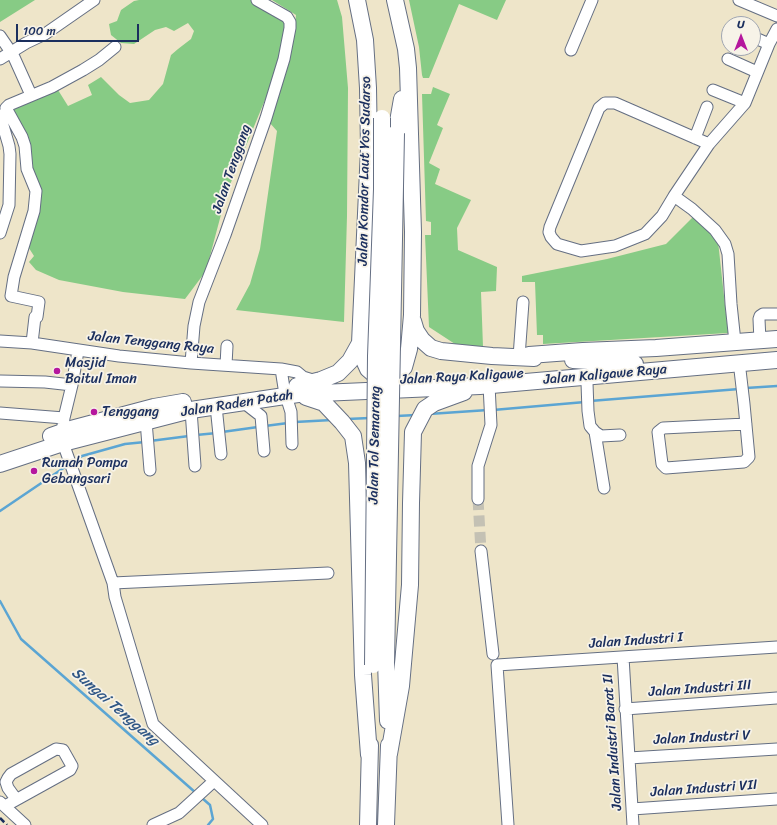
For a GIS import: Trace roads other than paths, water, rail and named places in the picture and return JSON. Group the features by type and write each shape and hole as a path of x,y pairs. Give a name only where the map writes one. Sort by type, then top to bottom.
{"highway":[{"name":"Jalan Komdor Laut Yos Sudarso","path":"357,0 365,40 369,149 360,343"},
{"path":"345,392 381,382 397,374 404,367 410,349 413,232 408,68 406,49 395,0"},
{"name":"Jalan Tol Semarang","path":"367,67 382,118 382,197 376,356 380,663 389,754 386,825"},
{"name":"Jalan Tol Semarang","path":"368,825 370,755 380,663 396,133 408,68"},
{"path":"412,315 418,335 425,344 431,348 451,352 638,364"},
{"path":"521,357 529,355 583,351 777,339"},
{"path":"291,391 338,373 350,361 360,343"},
{"path":"360,343 363,358 368,369 381,382 433,396 413,432 410,585 402,686 389,754"},
{"name":"Jalan Kaligawe Raya","path":"638,364 777,351"},
{"name":"Jalan Kaligawe Raya","path":"433,396 490,387 777,360"},
{"name":"Jalan Raya Kaligawe","path":"381,382 473,378 638,364"},
{"path":"490,387 587,385 740,372 777,367"},
{"name":"Jalan Raden Patah","path":"0,454 154,407 190,401 381,382"},
{"path":"291,391 324,403 353,436 357,463 363,675 370,755"},
{"name":"Jalan Raden Patah","path":"0,464 63,436 146,425 191,415 217,413 243,402 291,391 433,396"}],"street":[{"path":"0,59 45,34 94,0"},
{"name":"Jalan Tenggang","path":"191,363 194,326 199,302 266,118 284,59 290,28 290,22 287,17 257,0"},
{"path":"571,50 592,0"},
{"path":"739,0 777,16"},
{"path":"709,144 615,103 605,103 598,108 550,227 549,232 551,237 557,244 581,251 615,246 644,234 662,216 709,144 745,103 769,44 777,29"},
{"path":"0,36 11,52 31,95"},
{"path":"761,40 769,44"},
{"path":"32,343 35,317 37,317 39,302 11,296 14,277 34,211 36,191 27,168 25,146 22,137 6,108 9,105 52,87 99,60 115,47"},
{"path":"728,59 757,72"},
{"path":"713,90 745,103"},
{"path":"695,138 707,107"},
{"path":"0,115 10,154 9,205 0,234"},
{"path":"674,196 692,209 715,230 725,244 728,254 731,304 736,342"},
{"path":"521,357 523,302"},
{"path":"760,341 760,316 763,314 777,314"},
{"name":"Jalan Tenggang Raya","path":"0,341 32,343 78,350 191,363 280,369 297,372 303,377 317,381"},
{"path":"226,365 227,346"},
{"path":"78,350 63,436 73,474 113,583 115,597 153,724 212,783 262,825"},
{"path":"280,369 291,391 292,440"},
{"path":"740,372 744,404 746,424 749,457 744,462 666,468 662,464 658,432 663,428 746,424"},
{"path":"0,381 45,382 72,385"},
{"path":"587,385 590,426 601,436 620,435"},
{"path":"478,499 478,466 491,425 490,387"},
{"path":"243,402 261,416 264,451"},
{"path":"0,413 63,436"},
{"path":"217,413 221,454"},
{"path":"191,415 195,466"},
{"path":"146,425 150,470"},
{"path":"595,432 604,488"},
{"path":"481,551 493,654"},
{"path":"113,583 328,573"},
{"name":"Jalan Industri I","path":"508,825 498,665 777,647"},
{"name":"Jalan Industri Barat II","path":"623,657 633,825"},
{"name":"Jalan Industri III","path":"625,709 777,698"},
{"path":"16,799 8,788 6,782 11,774 56,749 63,750 72,766 70,770 16,799 2,804 24,825"},
{"name":"Jalan Industri V","path":"629,758 777,749"},
{"path":"153,825 179,813 212,783"},
{"name":"Jalan Industri VII","path":"632,809 777,800"}],"waterway":[{"path":"746,388 777,386"},
{"path":"590,401 739,389"},
{"path":"493,410 585,402"},
{"path":"429,414 488,410"},
{"path":"397,416 416,415"},
{"path":"347,419 370,418"},
{"path":"295,422 332,420"},
{"path":"265,426 288,423"},
{"path":"222,432 258,427"},
{"path":"196,435 217,433"},
{"path":"150,441 189,436"},
{"path":"74,462 82,456 125,444 145,442"},
{"path":"0,511 68,465"},
{"name":"Sungai Tenggang","path":"0,601 21,639 196,793"},
{"name":"Sungai Tenggang","path":"202,798 210,805 213,819 208,825"}],"tunnel":[{"path":"478,499 481,551"}],"railway":[{"path":"0,818 7,825"}],"place":[{"name":"Masjid Baitul Iman","path":"57,371"},
{"name":"Tenggang","path":"94,412"},
{"name":"Rumah Pompa Gebangsari","path":"34,471"}]}
